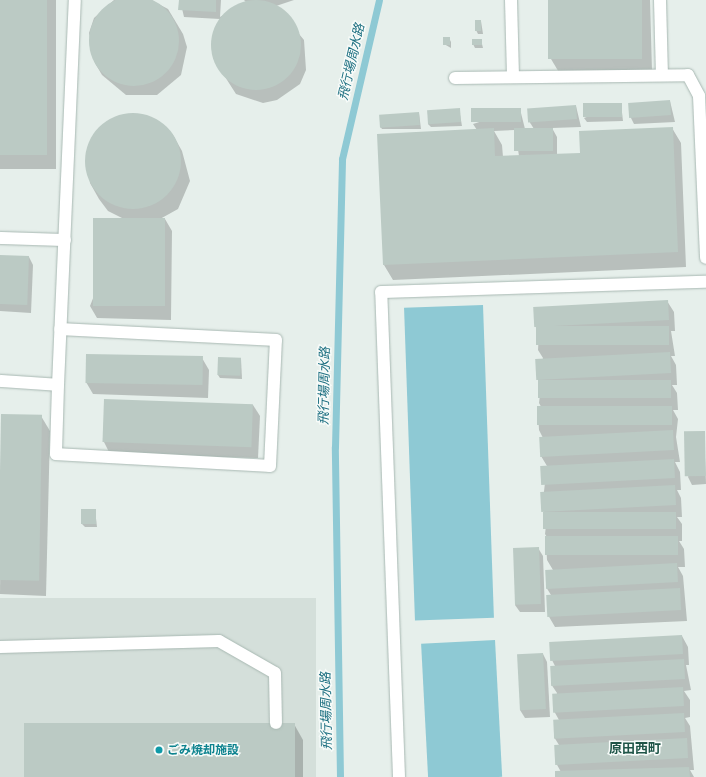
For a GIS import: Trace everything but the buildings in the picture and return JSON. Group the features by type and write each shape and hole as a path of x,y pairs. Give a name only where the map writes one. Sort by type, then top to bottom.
{"lane":[{"path":"60,329 276,340 270,466 56,454 60,329 75,0"},
{"path":"511,0 513,77"},
{"path":"660,0 662,75"},
{"path":"455,78 688,75 699,96 706,258"},
{"path":"0,238 65,240"},
{"path":"399,777 381,292 706,282"},
{"path":"0,381 58,384"},
{"path":"0,646 219,641 275,673 276,723"}],"shaded area":[{"path":"0,598 316,598 316,777 0,777"}],"water":[{"path":"483,305 494,618 415,621 404,308"},
{"path":"495,640 502,777 428,777 421,644"}],"waterway":[{"name":"飛行場周水路","path":"340,777 335,447 342,159 379,0"}],"place":[{"name":"ごみ焼却施設","path":"159,750"}],"district":[{"name":"原田西町","path":"635,749"}]}
